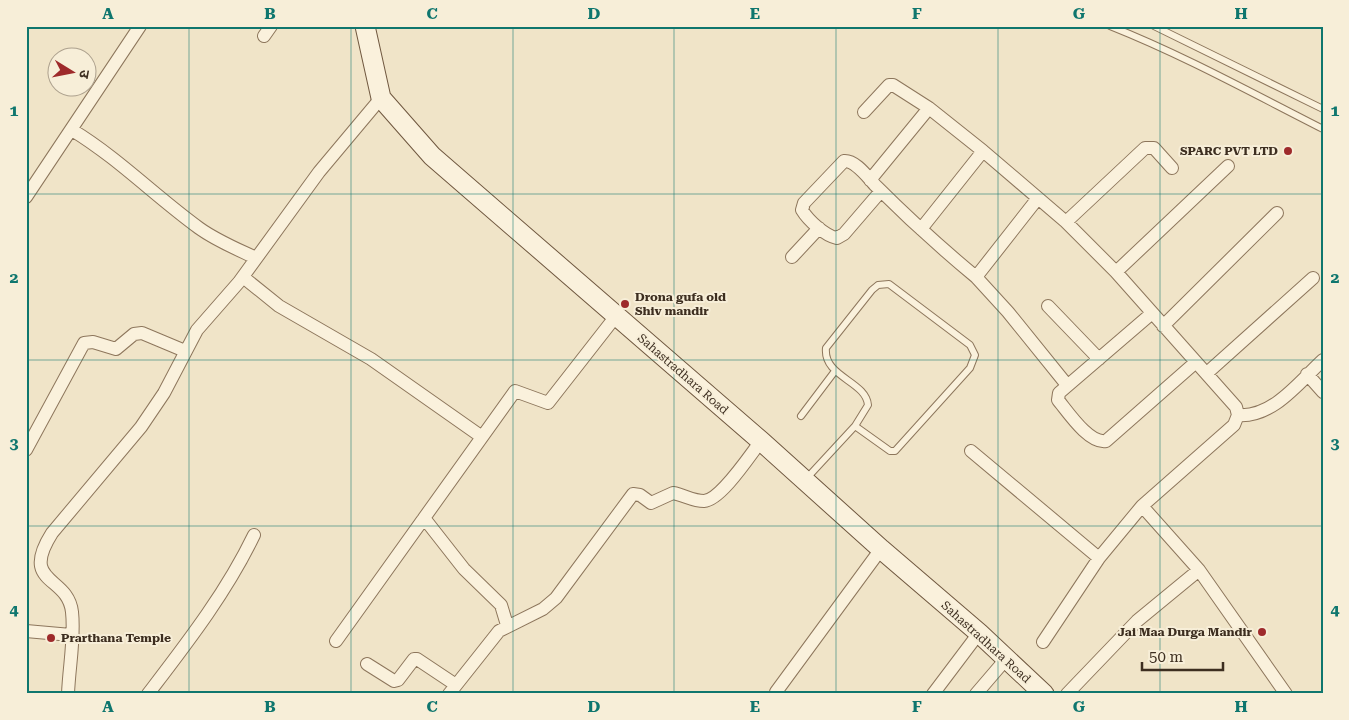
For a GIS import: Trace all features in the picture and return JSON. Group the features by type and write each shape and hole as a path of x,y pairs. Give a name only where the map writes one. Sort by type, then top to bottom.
{"main road":[{"name":"Sahastradhara Road","path":"366,26 381,98 432,156 979,633 1039,692"}],"street":[{"path":"26,197 140,26"},
{"path":"864,112 891,85 929,108 1066,222 1116,272 1151,314 1207,373 1236,407 1238,415 1234,425 1142,506 1099,558 1043,642"},
{"path":"68,694 71,607 65,595 42,571 40,555 43,547 52,533 141,427 168,387 197,330 243,277 319,172 381,98"},
{"path":"870,180 929,108"},
{"path":"72,130 103,149 199,228 220,241 256,258"},
{"path":"1066,222 1145,148 1154,148 1172,168"},
{"path":"921,229 983,151"},
{"path":"881,191 840,236 830,237 803,212 802,207 833,171 844,161 848,161 976,277 1008,312 1067,385"},
{"path":"1116,272 1228,166"},
{"path":"976,277 1038,198"},
{"path":"1163,326 1277,213"},
{"path":"792,257 819,228"},
{"path":"243,277 279,306 386,368 482,438"},
{"path":"1207,373 1313,278"},
{"path":"1048,306 1099,359"},
{"path":"1151,314 1059,393 1058,400 1087,433 1103,441 1111,438 1196,362"},
{"path":"336,641 515,391 548,403 616,316"},
{"path":"26,450 84,343 93,342 116,350 134,334 142,333 185,351"},
{"path":"1238,415 1259,414 1280,400 1323,360"},
{"path":"1307,374 1323,392"},
{"path":"367,664 394,681 398,680 414,659 417,659 453,689 495,634 507,626 537,612 556,598 633,494 640,495 651,503 673,493 696,500 709,500 721,491 761,441"},
{"path":"970,451 1099,558"},
{"path":"1142,506 1199,570 1286,694"},
{"path":"424,518 464,569 500,605 507,626"},
{"path":"148,694 230,581 254,535"},
{"path":"776,692 881,549"},
{"path":"1067,694 1137,621 1199,570"},
{"path":"26,631 71,635"},
{"path":"933,694 979,633"},
{"path":"976,694 1006,659"}],"lane":[{"path":"1110,26 1148,41 1202,67 1323,129"},
{"path":"1154,26 1323,109"},
{"path":"805,480 855,426 866,410 867,399 835,371 827,360 828,345 872,290 883,284 893,286 930,316 966,341 974,350 973,364 898,449 890,451 855,426"},
{"path":"800,416 835,371"}],"place":[{"name":"SPARC PVT LTD","path":"1288,151"},
{"name":"Drona gufa old Shiv mandir","path":"625,304"},
{"name":"Jai Maa Durga Mandir","path":"1262,632"},
{"name":"Prarthana Temple","path":"51,638"}]}
